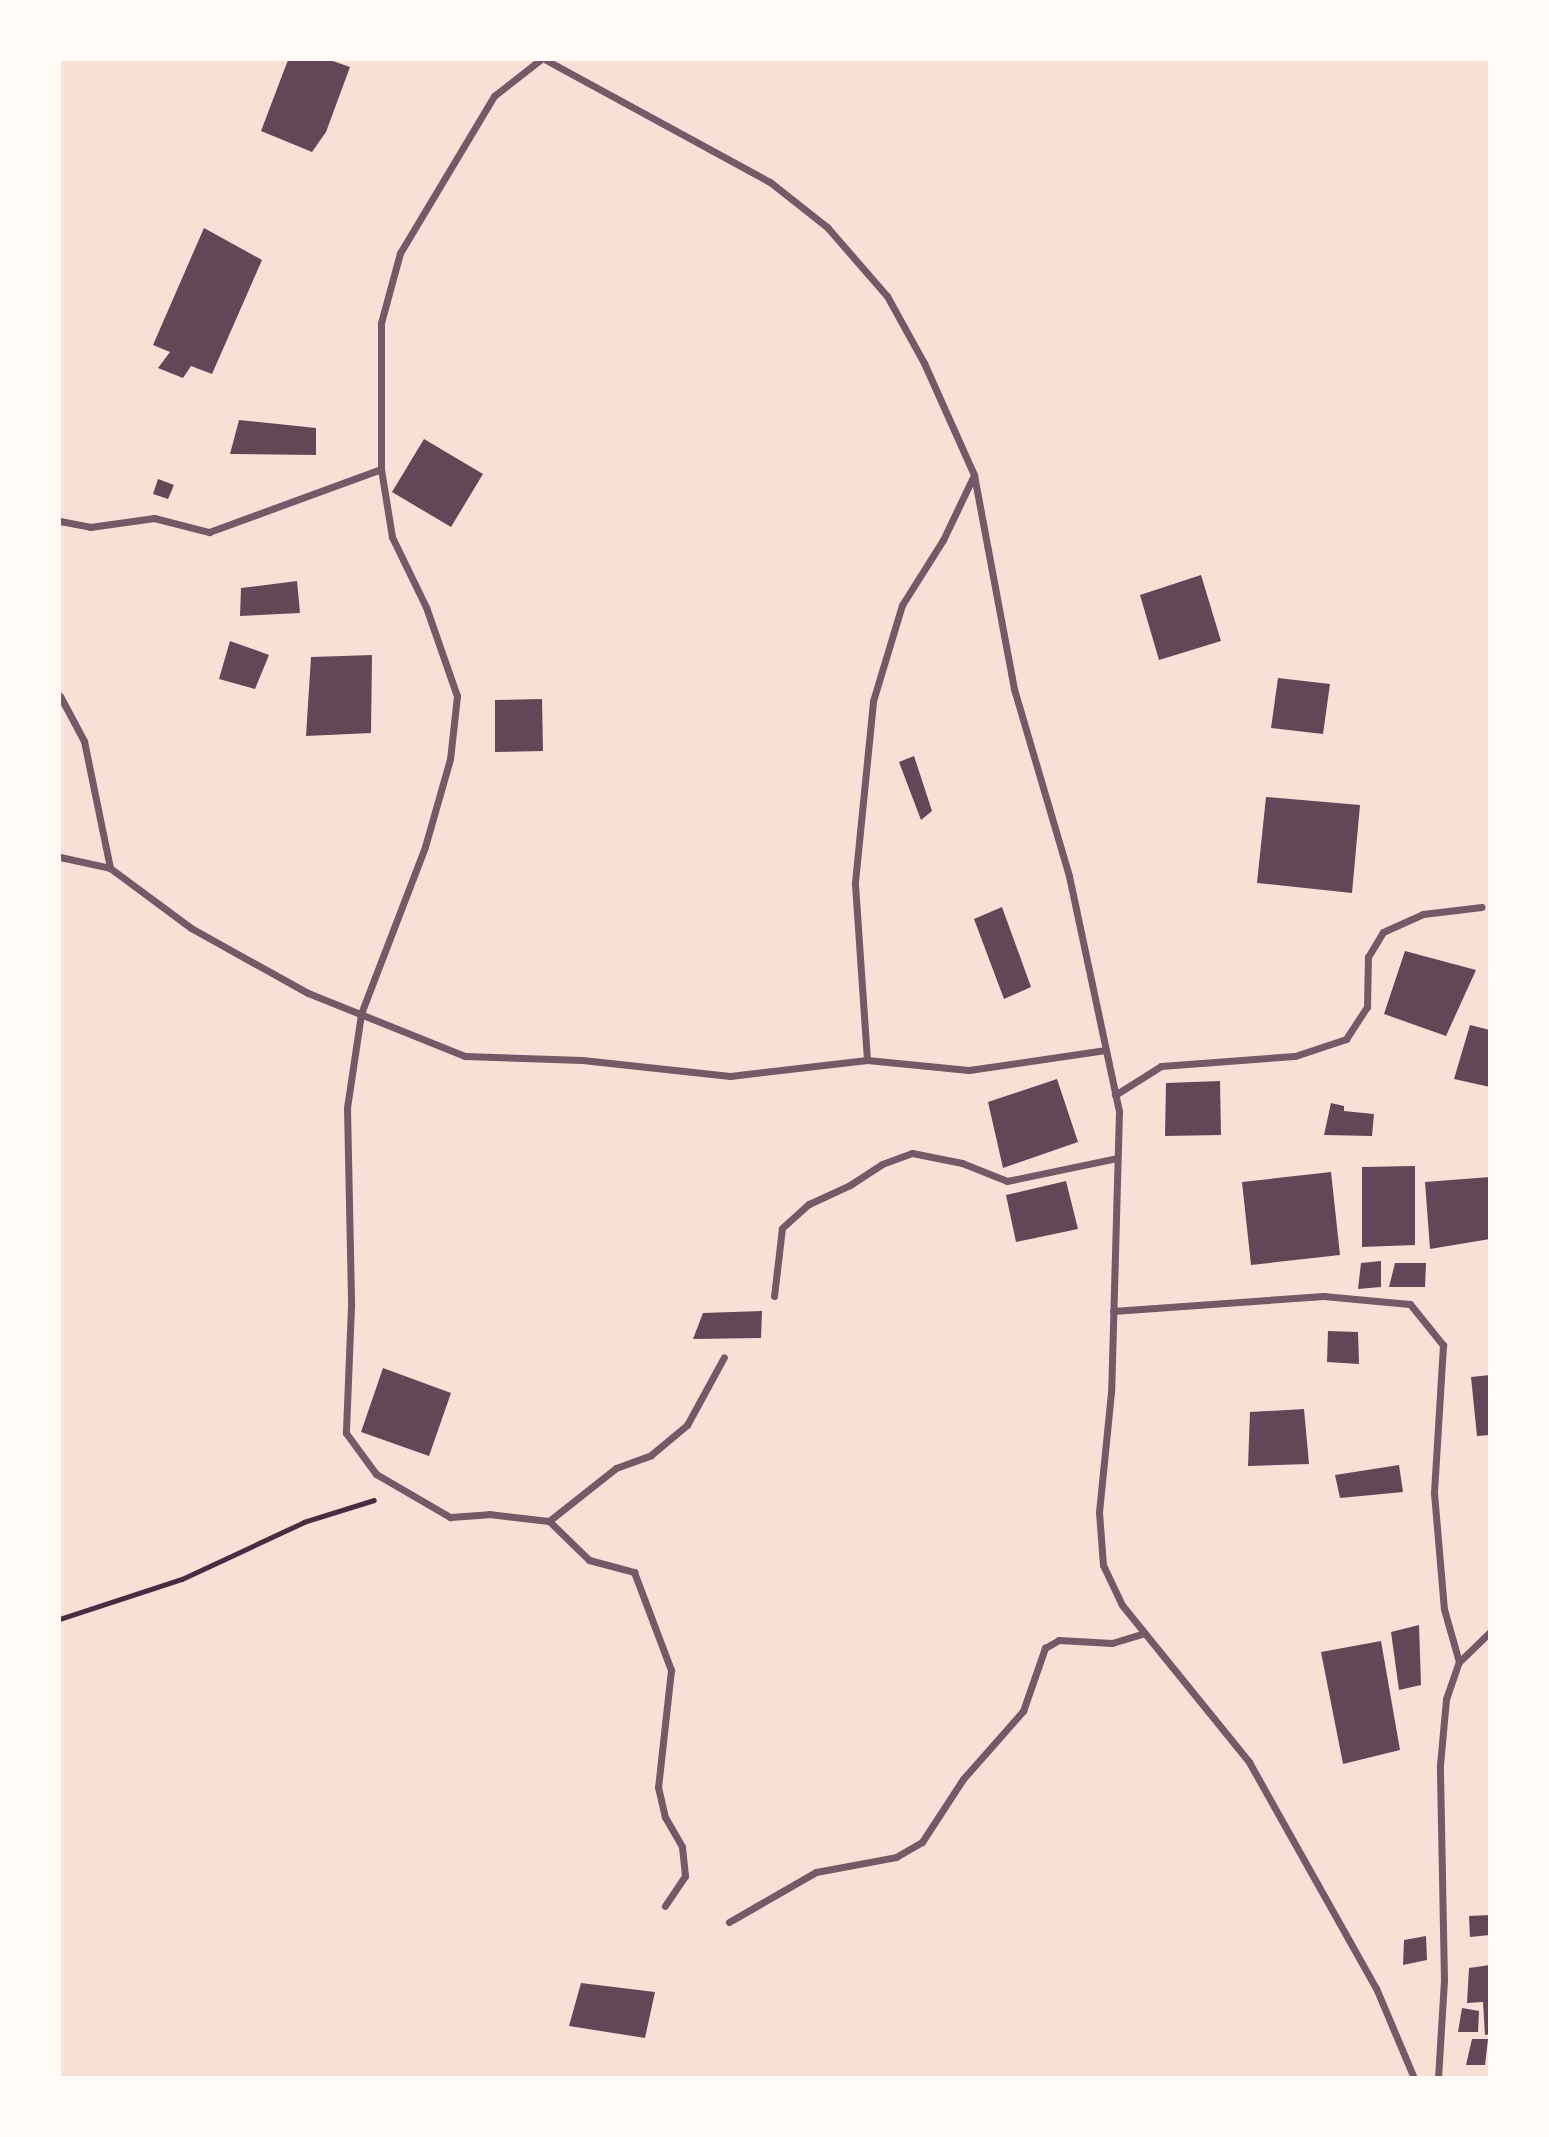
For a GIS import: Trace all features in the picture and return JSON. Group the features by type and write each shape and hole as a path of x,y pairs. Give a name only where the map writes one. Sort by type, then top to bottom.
{"street":[{"path":"540,60 494,96 400,253 382,323 381,469 392,537 426,607 457,696 450,758 425,847 361,1014 347,1108 351,1306 346,1433 376,1474 450,1517 489,1514 549,1521 589,1560 634,1572 671,1670 658,1787 665,1817 682,1847 685,1876 665,1906"},
{"path":"545,60 770,182 827,227 887,296 924,363 974,475 1014,689 1069,876 1115,1095 1118,1158 1113,1311 1099,1512 1103,1565 1122,1605 1249,1762 1376,1988 1414,2077"},
{"path":"60,521 90,527 154,517 209,532 381,469"},
{"path":"867,1060 855,882 873,701 902,605 943,540 974,475"},
{"path":"60,695 84,741 110,868"},
{"path":"60,857 110,868 191,928 308,993 465,1056 582,1060 730,1076 867,1060 969,1070 1106,1050"},
{"path":"1115,1095 1161,1066 1295,1056 1346,1039 1367,1007 1368,957 1383,932 1423,914 1482,907"},
{"path":"774,1296 782,1228 809,1203 850,1185 881,1164 912,1153 962,1163 1007,1181 1118,1158"},
{"path":"1113,1311 1324,1296 1410,1304 1443,1345 1434,1493 1444,1609 1459,1662"},
{"path":"549,1521 616,1468 652,1455 687,1426 724,1357"},
{"path":"1438,2077 1444,1981 1440,1765 1446,1699 1459,1662 1489,1632"},
{"path":"729,1922 816,1872 896,1857 922,1842 963,1779 1023,1711 1045,1648 1059,1640 1112,1643 1145,1633"}],"path":[{"path":"60,1619 182,1579 304,1522 405,1490"}],"building":[{"path":"288,60 330,60 350,67 326,132 312,152 261,131"},
{"path":"204,228 262,260 212,374 191,366 183,378 158,368 170,352 153,345"},
{"path":"239,420 316,428 316,455 230,454"},
{"path":"424,439 483,474 451,527 392,492"},
{"path":"158,479 174,485 168,499 153,494"},
{"path":"1201,575 1221,641 1159,660 1140,595"},
{"path":"297,581 300,613 240,616 241,588"},
{"path":"230,641 269,655 255,689 219,679"},
{"path":"372,655 371,733 306,736 311,657"},
{"path":"1278,678 1330,684 1323,734 1271,728"},
{"path":"542,699 543,751 495,752 495,700"},
{"path":"914,756 932,811 921,820 899,762"},
{"path":"1266,797 1360,805 1352,893 1257,883"},
{"path":"1002,907 1031,987 1004,999 974,919"},
{"path":"1405,951 1476,970 1446,1036 1384,1014"},
{"path":"1470,1025 1490,1030 1490,1087 1454,1079"},
{"path":"1057,1079 1078,1142 1003,1168 988,1102"},
{"path":"1220,1081 1221,1135 1165,1136 1166,1083"},
{"path":"1331,1103 1344,1106 1344,1111 1374,1114 1372,1136 1324,1135"},
{"path":"1415,1166 1415,1245 1362,1247 1362,1167"},
{"path":"1331,1172 1340,1255 1251,1265 1242,1182"},
{"path":"1490,1177 1490,1239 1430,1249 1425,1182"},
{"path":"1066,1181 1078,1229 1016,1242 1006,1195"},
{"path":"1381,1261 1381,1287 1358,1289 1361,1263"},
{"path":"1395,1263 1426,1263 1425,1287 1389,1287"},
{"path":"762,1311 761,1338 693,1339 703,1313"},
{"path":"1328,1331 1358,1332 1359,1364 1327,1362"},
{"path":"383,1368 451,1393 429,1456 361,1432"},
{"path":"1490,1375 1490,1435 1477,1436 1471,1377"},
{"path":"1304,1409 1309,1464 1248,1466 1250,1412"},
{"path":"1399,1465 1403,1492 1340,1498 1335,1475"},
{"path":"1419,1625 1421,1685 1399,1690 1391,1632"},
{"path":"1381,1641 1400,1750 1343,1764 1321,1652"},
{"path":"1490,1915 1490,1935 1470,1937 1469,1916"},
{"path":"1426,1936 1427,1960 1403,1965 1404,1940"},
{"path":"1490,1965 1490,2034 1485,2035 1483,2002 1467,2003 1469,1968"},
{"path":"581,1983 655,1992 645,2038 569,2026"},
{"path":"1462,2008 1479,2011 1478,2032 1458,2032"},
{"path":"1472,2039 1488,2039 1485,2065 1466,2065"}]}
